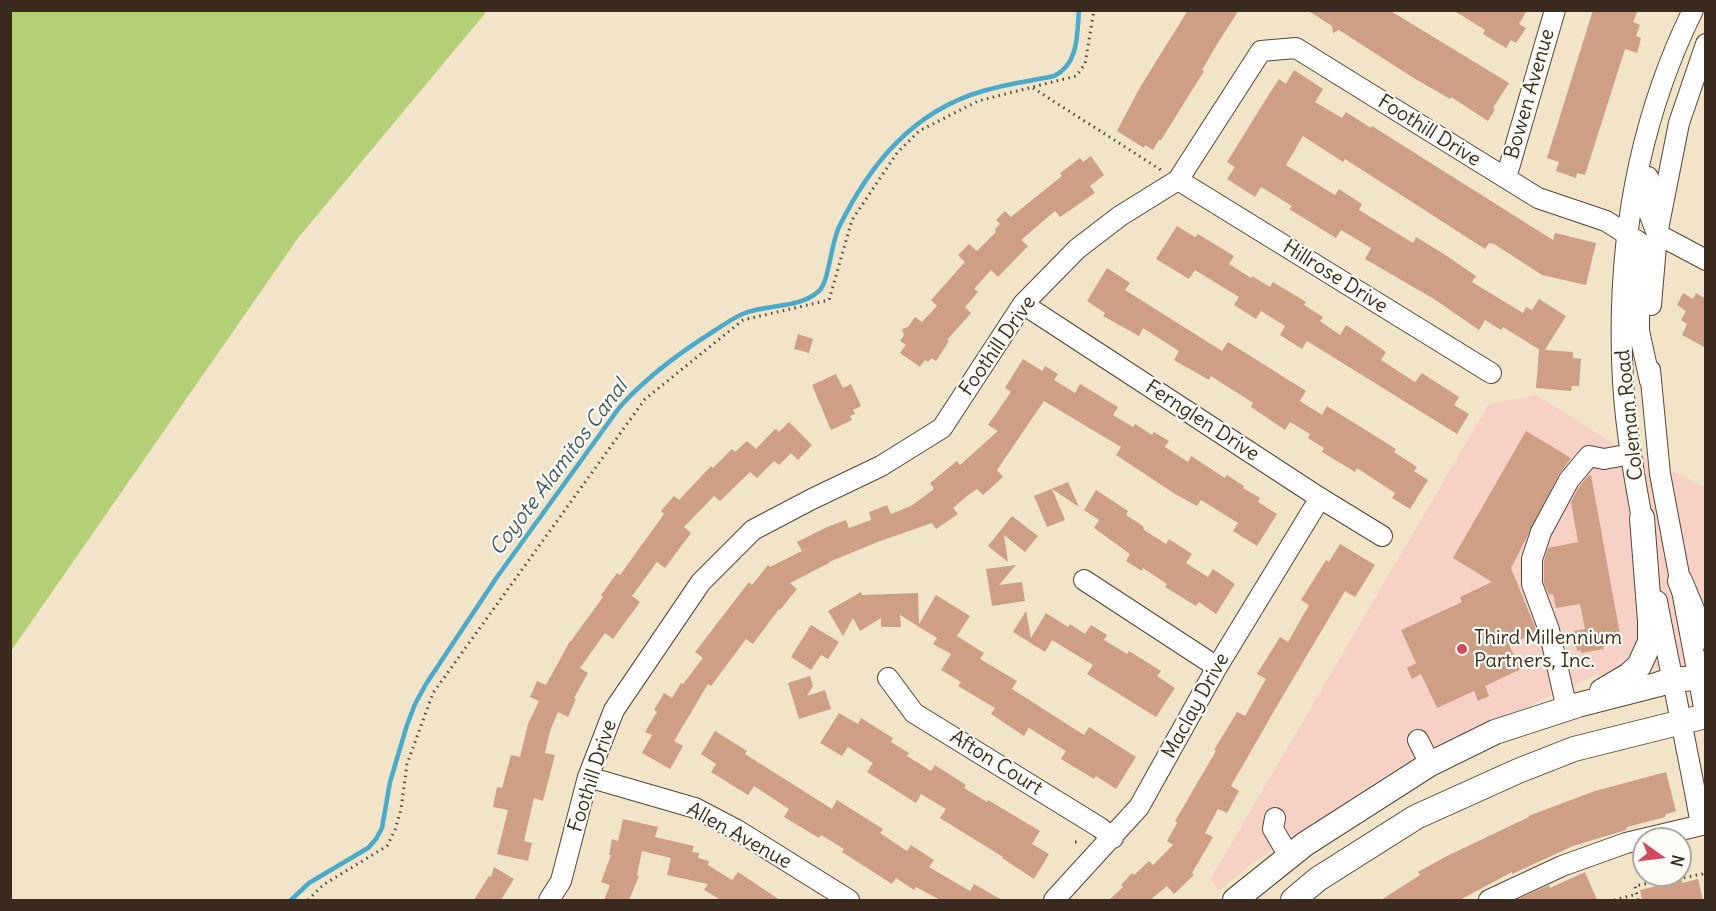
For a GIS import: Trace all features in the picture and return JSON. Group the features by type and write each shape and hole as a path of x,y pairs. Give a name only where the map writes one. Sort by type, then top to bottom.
{"main road":[{"path":"1573,707 1629,675 1639,666 1646,654 1650,642 1650,621 1642,518"},
{"path":"1680,581 1701,631 1706,637"},
{"path":"1235,900 1324,831 1430,764 1495,732 1573,707 1672,680 1702,677"},
{"path":"1293,900 1318,879 1416,817 1518,771 1574,749 1681,721 1705,717"}],"street":[{"name":"Bowen Avenue","path":"1506,178 1555,10"},
{"name":"Coleman Road","path":"1693,10 1675,48 1652,111 1627,232 1622,305 1623,382 1631,454 1672,680 1703,824"},
{"name":"Coleman Road","path":"1705,717 1702,677 1680,581 1660,474 1650,381 1651,304 1657,234 1679,123 1706,44"},
{"name":"Foothill Drive","path":"549,900 561,881 588,777 614,710 701,582 753,530 881,466 942,428 1023,304 1077,249 1120,216 1178,180 1261,51 1296,48 1538,198 1606,221 1627,232"},
{"path":"1641,157 1649,179 1646,197 1648,210 1657,234 1706,260"},
{"name":"Hillrose Drive","path":"1178,180 1491,373"},
{"path":"1627,232 1639,242 1639,331 1650,381"},
{"name":"Fernglen Drive","path":"1023,304 1382,536"},
{"path":"1573,707 1532,584 1532,559 1541,532 1569,480 1590,456 1604,459 1631,454"},
{"name":"Maclay Drive","path":"1054,900 1139,807 1217,667 1320,498"},
{"path":"1084,580 1217,667"},
{"name":"Afton Court","path":"888,678 914,713 1099,826 1113,838"},
{"path":"1418,740 1430,764"},
{"name":"Allen Avenue","path":"588,777 695,808 738,830 849,900"},
{"path":"1275,818 1274,829 1289,856"},
{"path":"1489,900 1562,866 1626,843 1703,824"}],"path":[{"path":"308,900 323,885 387,846 395,830 401,809 407,764 432,693 645,399 743,320 829,300 852,220 897,153 919,131 978,101 1076,76 1085,64 1094,10"},
{"path":"1032,88 1178,180"},
{"path":"1075,842 1081,842"},
{"path":"1692,876 1702,874 1706,870"},
{"path":"1635,887 1638,900"},
{"path":"1614,900 1637,894"}],"shaded area":[{"path":"1536,395 1611,442 1705,487 1705,662 1594,676 1403,764 1250,865 1220,890 1210,880 1489,404"}],"green space":[{"path":"11,10 487,11 298,238 11,651"}],"building":[{"path":"1188,10 1239,10 1161,140 1153,150 1145,145 1144,148 1117,131 1139,89"},
{"path":"1307,10 1389,10 1509,83 1493,108 1495,109 1488,121 1451,97 1450,99 1412,77 1339,30 1333,33 1332,26"},
{"path":"1453,10 1527,10 1519,24 1526,28 1516,43 1511,40 1506,48 1483,34 1485,30"},
{"path":"1593,10 1638,10 1633,22 1640,25 1636,36 1641,38 1637,53 1625,49 1585,175 1577,173 1576,178 1556,171 1559,162 1547,158"},
{"path":"1294,70 1323,89 1315,102 1342,118 1346,112 1371,128 1372,126 1553,240 1555,233 1596,243 1586,285 1542,275 1494,244 1489,243 1485,249 1345,159 1343,162 1303,136 1286,165 1335,195 1339,189 1362,204 1359,210 1413,243 1416,237 1444,254 1476,276 1472,282 1523,313 1526,307 1532,310 1539,299 1566,316 1545,350 1573,352 1573,358 1581,359 1579,386 1572,386 1571,391 1536,388 1540,350 1503,327 1501,330 1485,320 1479,330 1434,299 1365,259 1371,248 1341,230 1336,238 1289,209 1292,206 1261,187 1255,197 1227,179 1235,167 1227,162 1279,79 1286,84"},
{"path":"1091,156 1104,175 1090,186 1095,193 1060,217 1055,211 1021,240 1028,246 998,277 991,270 974,289 978,292 965,307 971,313 947,340 949,341 936,361 932,358 928,362 925,360 920,367 900,353 906,345 900,341 904,335 902,329 908,327 915,317 922,322 937,306 931,300 965,262 958,255 969,244 977,251 996,232 995,229 1000,224 996,220 1005,211 1011,217 1062,176 1060,173 1080,158 1083,162"},
{"path":"1177,226 1195,237 1198,234 1234,256 1229,264 1251,278 1252,276 1270,287 1273,282 1306,302 1304,305 1323,317 1320,321 1340,335 1346,325 1363,336 1386,352 1381,360 1415,382 1422,373 1459,397 1454,405 1469,414 1457,434 1307,341 1302,349 1280,335 1285,326 1261,311 1256,319 1234,305 1239,297 1195,270 1189,279 1156,259"},
{"path":"1107,268 1130,283 1125,290 1222,351 1228,342 1306,391 1300,401 1322,415 1327,406 1396,449 1394,452 1417,467 1414,471 1428,480 1410,509 1392,498 1395,493 1357,468 1355,472 1322,452 1324,448 1308,438 1310,434 1290,422 1285,430 1251,407 1253,403 1211,376 1209,380 1174,360 1179,351 1143,328 1139,336 1103,316 1105,313 1087,301"},
{"path":"1683,293 1693,299 1696,293 1706,299 1706,348 1682,335 1687,324 1681,320 1686,311 1677,305"},
{"path":"798,334 813,339 809,353 794,349"},
{"path":"1023,359 1042,371 1045,366 1058,374 1054,380 1075,393 1080,384 1118,407 1113,415 1133,427 1135,424 1152,435 1154,432 1169,441 1165,447 1188,462 1191,456 1225,478 1227,475 1260,498 1258,502 1277,514 1257,546 1233,531 1238,523 1201,500 1197,506 1175,494 1116,455 1121,447 1044,401 997,470 1003,477 983,495 977,489 967,496 953,508 958,514 936,529 932,523 880,541 829,562 790,583 797,589 753,644 746,639 711,686 708,684 674,741 683,746 670,769 642,753 652,735 645,732 657,712 654,710 664,693 672,698 681,683 683,684 703,658 695,652 749,582 752,585 768,565 770,567 802,551 797,542 846,520 849,528 871,520 869,512 887,505 891,514 911,506 934,489 930,483 957,461 960,465 998,431 988,425 1011,392 1005,388"},
{"path":"836,374 843,388 851,384 861,406 853,410 855,414 850,416 852,420 831,430 812,385"},
{"path":"789,422 812,445 798,460 791,453 779,465 774,461 757,478 750,472 720,501 714,496 684,527 691,533 665,568 657,562 632,596 640,602 613,639 605,633 580,668 588,673 574,698 576,699 568,717 558,712 550,731 545,753 555,755 543,801 534,798 524,841 532,843 528,861 497,854 508,810 493,807 497,787 502,788 511,755 520,757 528,724 539,701 530,697 537,681 546,685 570,641 603,597 601,595 617,573 620,575 664,514 661,511 674,496 679,500 711,466 713,468 732,449 735,452 747,441 756,449 774,430 779,432"},
{"path":"1526,431 1571,458 1559,474 1511,568 1537,632 1509,645 1521,669 1485,686 1489,696 1478,701 1474,691 1437,708 1421,674 1412,679 1407,668 1416,663 1401,630 1462,602 1460,597 1492,582 1453,558"},
{"path":"1591,475 1621,640 1603,643 1604,649 1581,653 1581,650 1577,651 1574,631 1585,629 1580,604 1556,608 1553,594 1549,595 1544,583 1544,561 1548,548 1578,542 1571,502 1579,487"},
{"path":"1068,482 1079,507 1052,489 1065,520 1047,527 1034,496"},
{"path":"1096,490 1128,511 1126,515 1143,526 1144,530 1166,544 1169,539 1192,554 1186,563 1208,577 1213,569 1235,584 1216,614 1199,602 1196,606 1165,587 1167,584 1143,568 1142,571 1126,561 1130,554 1094,528 1099,520 1084,510"},
{"path":"1012,516 1038,536 1025,552 1004,535 1008,562 988,546"},
{"path":"1340,544 1375,565 1355,597 1345,591 1274,711 1231,786 1239,791 1227,813 1218,809 1205,833 1213,837 1192,873 1194,875 1174,894 1167,886 1150,900 1109,900 1123,887 1121,885 1132,873 1134,875 1149,861 1153,865 1173,845 1167,841 1177,823 1175,821 1216,751 1214,750 1237,712 1245,716 1266,679 1257,674 1280,637 1288,642 1309,605 1301,600 1326,560 1329,562"},
{"path":"1016,565 999,585 1022,582 1025,601 992,606 986,569"},
{"path":"861,592 862,595 918,593 919,624 936,595 970,616 957,636 984,653 980,659 1017,681 1012,689 1084,735 1089,727 1136,757 1116,789 1096,776 1094,779 1061,759 1066,751 1029,728 1024,736 991,714 995,708 958,686 961,682 941,670 951,654 933,644 937,638 900,615 901,627 881,627 881,618 860,631 853,618 843,636 828,611"},
{"path":"1026,611 1031,638 1046,613 1068,627 1070,624 1085,634 1091,625 1107,635 1104,640 1127,654 1129,651 1161,671 1157,676 1175,688 1156,717 1087,674 1093,665 1052,640 1045,652 1013,632"},
{"path":"811,625 839,642 828,659 821,655 811,670 791,657"},
{"path":"810,676 813,686 807,696 825,690 831,709 799,719 788,683"},
{"path":"839,713 858,724 861,718 893,738 891,742 909,753 907,756 931,771 935,765 966,785 964,788 1040,831 1032,844 1049,854 1034,879 940,818 946,809 921,794 916,803 867,772 873,763 848,747 842,756 820,743"},
{"path":"715,731 747,751 745,754 832,809 837,800 883,829 880,833 907,851 911,845 934,860 929,867 970,891 974,884 1002,900 940,900 916,887 914,890 896,878 892,884 842,852 844,849 821,835 819,838 784,817 789,809 754,786 748,795 711,772 716,764 701,754"},
{"path":"1666,772 1676,811 1666,814 1665,817 1627,827 1626,830 1573,846 1512,874 1512,872 1460,900 1381,900 1420,875 1418,872 1528,816 1595,791"},
{"path":"623,819 658,827 655,837 694,846 692,852 699,853 698,858 709,861 708,865 732,880 738,872 780,900 721,900 704,890 708,884 667,875 671,858 642,851 637,875 639,876 629,900 604,900 610,885 601,882 611,855 609,855 612,839 618,841"},
{"path":"494,867 514,879 501,900 474,900 489,876 491,877"},
{"path":"1585,872 1597,900 1516,900 1549,885 1550,888"},
{"path":"1698,879 1703,900 1642,900 1640,890 1653,887 1692,887 1692,880"}],"waterway":[{"name":"Coyote Alamitos Canal","path":"291,900 309,883 368,848 376,839 382,828 390,782 407,725 426,684 497,577 619,408 664,366 733,319 754,310 802,301 819,291 825,279 839,227 865,182 896,143 935,112 958,100 1009,84 1054,76 1062,71 1075,48 1079,10"}],"place":[{"name":"Third Millennium Partners, Inc.","path":"1462,649"}]}
